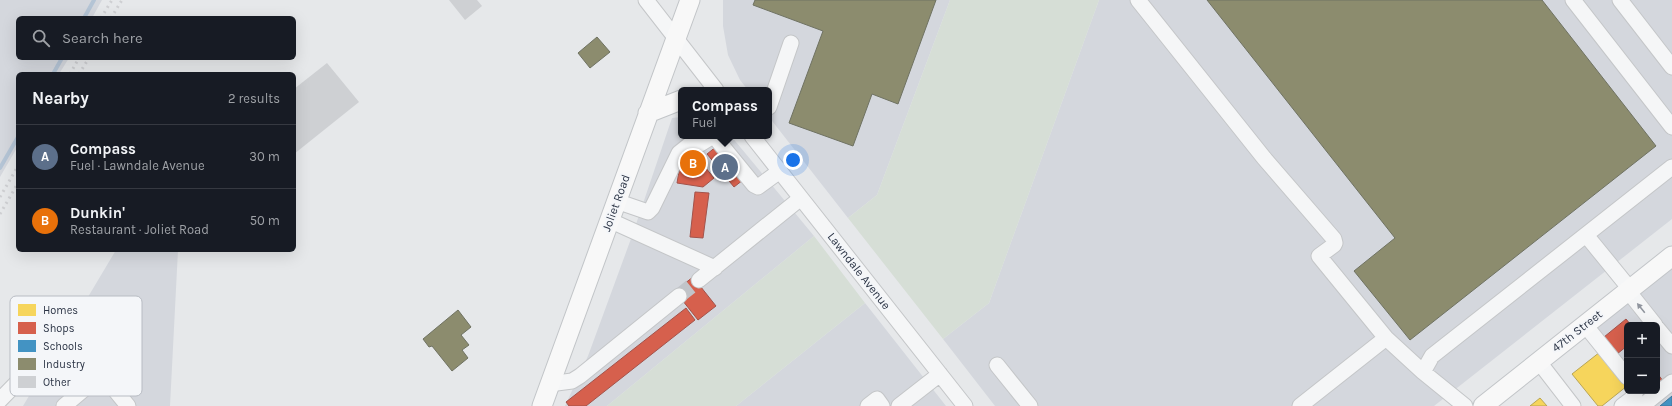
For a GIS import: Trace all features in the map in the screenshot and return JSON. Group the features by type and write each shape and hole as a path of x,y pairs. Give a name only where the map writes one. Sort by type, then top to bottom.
{"main road":[{"name":"Joliet Road","path":"542,406 690,0"},
{"path":"648,113 678,101"},
{"name":"47th Street","path":"1483,406 1672,256"}],"street":[{"path":"646,0 714,87"},
{"path":"1138,0 1264,158 1334,239 1334,245 1319,256 1386,338 1465,406"},
{"path":"1573,0 1672,127"},
{"path":"1620,0 1672,68"},
{"path":"772,98 791,43"},
{"path":"616,201 648,212 652,208 679,153 689,145 700,144 708,139"},
{"path":"716,139 754,185 758,187 780,171"},
{"name":"Lawndale Avenue","path":"754,139 965,406"},
{"path":"1424,372 1432,356 1672,167"},
{"path":"698,280 715,268 801,198"},
{"path":"609,220 715,268"},
{"path":"1586,235 1653,322"},
{"path":"549,384 572,381 580,376 678,296"},
{"path":"1585,325 1624,373"},
{"path":"1660,332 1672,346"},
{"path":"1300,406 1386,338"},
{"path":"1539,362 1573,406"},
{"path":"997,365 1030,406"},
{"path":"899,406 940,374"},
{"path":"1642,406 1672,382"},
{"path":"0,400 10,390"},
{"path":"1622,406 1635,394"},
{"path":"64,406 76,396"},
{"path":"120,396 128,406"},
{"path":"868,406 876,399 882,406"}],"shaded area":[{"path":"0,0 102,0 93,16 16,16 16,60 68,60 60,72 16,72 16,149 0,177"},
{"path":"723,0 950,0 877,195 848,218 772,121 772,87 746,87 740,80 728,55 723,26"},
{"path":"950,0 1099,0 989,303 943,339 848,218 877,195"},
{"path":"1099,0 1672,0 1672,219 1434,406 995,406 943,339 989,303"},
{"path":"678,117 678,139 733,139 814,236 607,406 565,406 588,356 632,236 672,118"},
{"path":"814,236 865,303 736,406 607,406"},
{"path":"115,252 178,252 170,406 23,406 29,396 142,396 142,296 89,296"},
{"path":"1672,260 1672,406 1647,406 1652,402 1645,394 1660,394 1660,322 1624,322 1624,367 1590,324"},
{"path":"865,303 946,406 736,406"}],"building: Homes":[{"path":"1600,352 1624,382 1624,388 1602,406 1598,406 1572,374"},
{"path":"1540,398 1547,406 1530,406"}],"building: Shops":[{"path":"717,146 743,180 734,187 707,154"},
{"path":"692,151 714,178 703,187 677,183 681,160"},
{"path":"695,192 709,193 703,238 690,237"},
{"path":"693,277 716,306 698,320 675,291"},
{"path":"686,308 695,320 586,406 569,406 566,402"},
{"path":"1626,319 1628,322 1624,322 1624,348 1617,354 1604,337"}],"building: Schools":[{"path":"1672,396 1672,406 1660,406"}],"building: Industry":[{"path":"755,0 936,0 898,104 872,94 853,146 789,123 823,31 753,5"},
{"path":"1207,0 1542,0 1656,146 1410,340 1354,271 1395,238"},
{"path":"597,37 610,52 590,68 578,53"},
{"path":"458,310 471,327 461,335 469,345 462,350 468,358 452,371 432,346 429,347 423,339"}],"building: Other":[{"path":"449,0 477,0 482,6 465,20"},
{"path":"327,63 359,102 296,152 296,87"}],"waterway":[{"path":"85,16 94,0"},
{"path":"54,72 61,60"},
{"path":"0,168 16,140"}],"tunnel":[{"path":"679,296 699,280"}],"railway":[{"path":"102,16 112,0"},
{"path":"112,16 122,0"},
{"path":"71,72 78,60"},
{"path":"80,72 88,60"},
{"path":"0,197 16,169"},
{"path":"0,214 16,186"}],"place":[{"name":"Dunkin'","path":"693,163"},
{"name":"Compass","path":"725,167"}]}
